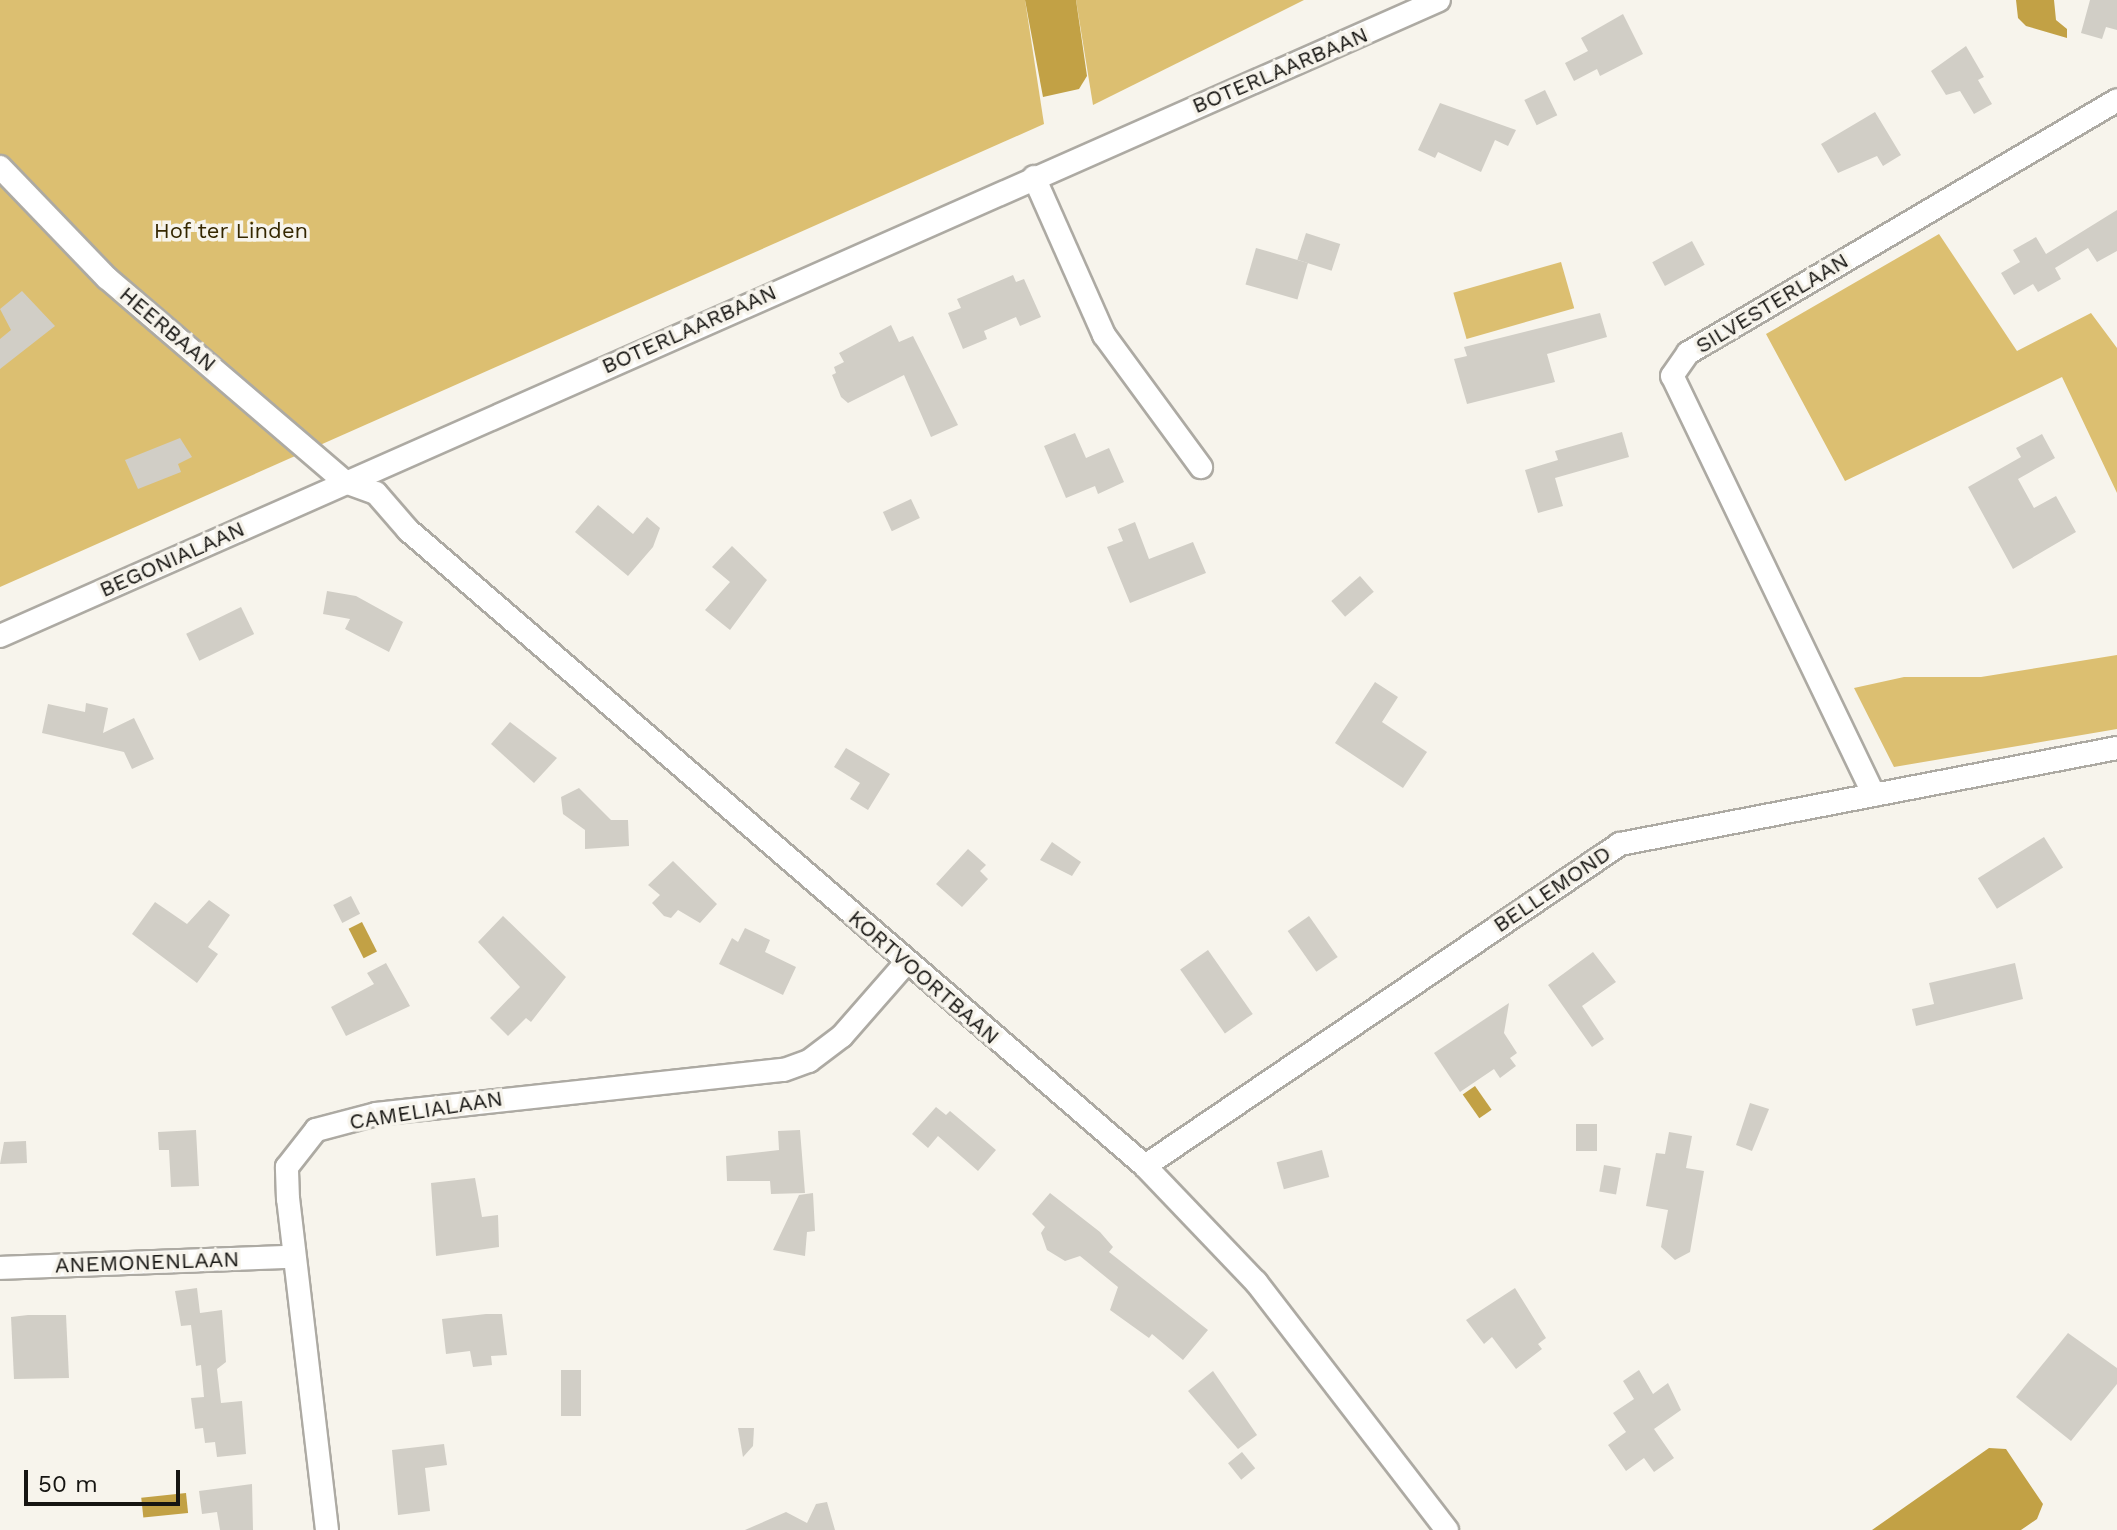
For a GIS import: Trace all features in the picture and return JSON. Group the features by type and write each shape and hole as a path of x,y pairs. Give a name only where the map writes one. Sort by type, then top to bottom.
{"street":[{"name":"BOTERLAARBAAN","path":"345,482 1439,0"},
{"name":"SILVESTERLAAN","path":"1874,795 1672,376 1688,353 2117,100"},
{"name":"HEERBAAN","path":"0,167 9,190 345,482"},
{"path":"1034,177 1104,335 1201,467"},
{"name":"BEGONIALAAN","path":"0,636 345,482"},
{"name":"KORTVOORTBAAN","path":"345,482 376,493 408,530 906,963 1145,1166 1256,1282 1447,1530"},
{"name":"BELLEMOND","path":"1145,1166 1620,844 2117,748"},
{"name":"CAMELIALAAN","path":"327,1530 293,1257 287,1167 316,1130 376,1114 784,1070 809,1061 842,1036 906,963"},
{"name":"ANEMONENLAAN","path":"0,1268 293,1257"}],"green space":[{"name":"Hof ter Linden","path":"0,0 1025,0 1044,124 0,587"},
{"path":"1076,0 1304,0 1093,105"},
{"path":"1939,234 2017,351 2091,313 2117,348 2117,493 2062,377 1845,481 1766,334"},
{"path":"1561,262 1574,308 1467,339 1453,293"},
{"path":"2117,655 2117,729 1894,767 1854,688 1904,677 1981,677"}],"shaded area":[{"path":"1025,0 1076,0 1087,76 1079,89 1043,97"},
{"path":"2016,0 2054,0 2056,20 2067,29 2067,38 2026,26 2018,18"},
{"path":"362,922 377,951 364,958 349,929"},
{"path":"1475,1086 1492,1110 1479,1118 1463,1095"},
{"path":"1989,1448 2006,1449 2043,1504 2037,1519 2021,1530 1872,1530"},
{"path":"186,1493 188,1513 143,1518 141,1498"}],"building":[{"path":"2090,0 2117,0 2117,30 2106,27 2102,39 2081,33"},
{"path":"1623,14 1643,54 1600,76 1597,69 1574,81 1565,63 1588,51 1581,38"},
{"path":"1966,46 1984,77 1978,80 1992,104 1974,114 1960,91 1946,95 1931,71"},
{"path":"1545,90 1557,115 1537,125 1524,100"},
{"path":"1440,103 1516,130 1508,146 1495,140 1481,172 1438,152 1435,158 1418,150"},
{"path":"1875,112 1901,155 1883,166 1877,156 1838,173 1821,144"},
{"path":"2117,210 2117,251 2097,262 2088,248 2055,268 2061,279 2038,292 2033,284 2014,295 2001,273 2020,262 2013,250 2036,237 2046,254"},
{"path":"1306,233 1340,244 1332,271 1297,260"},
{"path":"1692,241 1705,265 1665,286 1652,262"},
{"path":"1256,248 1308,263 1297,299 1246,285"},
{"path":"1013,275 1016,282 1024,279 1041,317 1020,326 1016,317 984,331 987,339 963,349 948,313 961,308 957,299"},
{"path":"22,291 55,326 0,369 0,339 11,330 0,309"},
{"path":"1600,313 1607,337 1547,354 1555,382 1467,404 1454,359 1467,356 1464,347"},
{"path":"891,325 899,342 913,336 958,425 931,437 904,375 848,403 841,397 832,375 836,373 834,367 844,362 839,353"},
{"path":"1622,432 1629,457 1555,478 1563,506 1538,513 1525,470 1558,460 1555,451"},
{"path":"1075,433 1086,458 1109,448 1124,482 1098,494 1095,486 1066,498 1044,446"},
{"path":"2042,434 2055,458 2018,479 2034,508 2056,496 2076,532 2013,569 1968,487 2021,457 2016,448"},
{"path":"180,438 192,457 178,464 181,472 138,489 125,460"},
{"path":"911,499 920,518 892,531 883,512"},
{"path":"598,505 633,534 647,517 660,528 653,547 628,576 575,532"},
{"path":"1135,522 1149,559 1193,542 1206,573 1130,603 1107,547 1123,541 1118,529"},
{"path":"732,546 767,580 730,630 705,610 730,582 712,567"},
{"path":"1360,576 1374,592 1345,617 1331,601"},
{"path":"327,591 356,596 403,622 389,652 345,629 350,619 323,614"},
{"path":"241,607 254,634 199,661 186,634"},
{"path":"1375,682 1398,697 1382,722 1427,752 1403,788 1335,743"},
{"path":"86,703 108,708 103,733 134,718 154,759 132,769 124,752 42,733 48,704 85,712"},
{"path":"510,722 557,758 534,783 491,744"},
{"path":"846,748 890,774 868,810 850,799 860,783 834,767"},
{"path":"579,788 611,820 628,820 629,846 585,849 585,830 563,814 561,797"},
{"path":"2044,837 2063,868 1997,909 1978,878"},
{"path":"1052,842 1081,862 1072,876 1040,860"},
{"path":"968,849 986,865 980,871 988,879 962,907 936,884"},
{"path":"673,861 717,904 700,923 678,910 671,918 664,916 652,903 660,895 648,885"},
{"path":"351,896 360,914 342,923 333,905"},
{"path":"209,900 230,915 208,947 218,954 197,983 132,934 155,902 187,924"},
{"path":"503,916 566,977 531,1022 526,1018 508,1036 490,1018 520,987 478,942"},
{"path":"1309,916 1338,957 1316,972 1288,931"},
{"path":"745,928 770,940 765,952 796,967 783,995 719,964 732,938 738,942"},
{"path":"1208,950 1253,1014 1225,1033 1180,970"},
{"path":"1593,952 1616,982 1582,1006 1604,1039 1592,1047 1548,985"},
{"path":"386,963 410,1006 346,1036 331,1007 374,984 367,973"},
{"path":"2015,963 2023,999 1916,1026 1912,1009 1934,1004 1929,983"},
{"path":"1509,1003 1504,1033 1517,1053 1510,1058 1516,1066 1500,1078 1494,1069 1460,1092 1434,1053"},
{"path":"1750,1103 1769,1109 1752,1151 1736,1145"},
{"path":"936,1107 946,1115 950,1111 996,1150 978,1171 938,1136 928,1148 912,1134"},
{"path":"1576,1124 1597,1124 1597,1151 1576,1151"},
{"path":"196,1130 199,1186 171,1187 169,1150 159,1150 158,1132"},
{"path":"800,1130 805,1193 771,1194 770,1181 727,1181 726,1156 779,1150 778,1131"},
{"path":"1669,1132 1692,1136 1686,1168 1704,1171 1690,1252 1675,1260 1661,1247 1668,1210 1646,1206 1656,1153 1665,1154"},
{"path":"26,1141 27,1163 0,1164 4,1142"},
{"path":"1322,1150 1329,1177 1284,1189 1277,1162"},
{"path":"1604,1165 1621,1168 1616,1195 1599,1192"},
{"path":"475,1178 482,1217 498,1215 499,1247 436,1256 431,1183"},
{"path":"813,1193 815,1231 807,1232 805,1256 773,1250 799,1195"},
{"path":"1050,1193 1100,1232 1113,1247 1109,1252 1208,1330 1183,1360 1152,1334 1149,1338 1110,1310 1118,1287 1080,1256 1065,1261 1047,1250 1041,1233 1045,1227 1032,1214"},
{"path":"197,1288 200,1313 222,1310 226,1362 217,1369 221,1403 242,1401 246,1454 217,1457 215,1442 205,1443 203,1428 195,1429 191,1398 204,1397 201,1365 196,1366 191,1325 181,1326 175,1291"},
{"path":"1515,1288 1546,1338 1538,1344 1542,1349 1516,1369 1492,1337 1484,1344 1466,1320"},
{"path":"502,1314 507,1355 491,1356 492,1365 473,1367 470,1351 446,1354 442,1319"},
{"path":"66,1315 69,1378 14,1379 11,1317"},
{"path":"2068,1333 2117,1368 2117,1384 2071,1441 2016,1397"},
{"path":"561,1370 581,1370 581,1416 561,1416"},
{"path":"1639,1370 1653,1394 1668,1383 1681,1410 1654,1429 1674,1458 1654,1472 1644,1458 1626,1471 1608,1445 1626,1432 1613,1413 1634,1399 1623,1381"},
{"path":"1213,1371 1257,1435 1238,1449 1188,1391"},
{"path":"738,1428 754,1428 753,1446 743,1457"},
{"path":"444,1444 447,1465 425,1468 430,1511 398,1515 392,1450"},
{"path":"1242,1452 1255,1468 1241,1480 1228,1463"},
{"path":"252,1484 253,1530 220,1530 217,1512 202,1514 199,1491"},
{"path":"827,1502 835,1530 745,1530 786,1512 807,1523 816,1504"}]}
